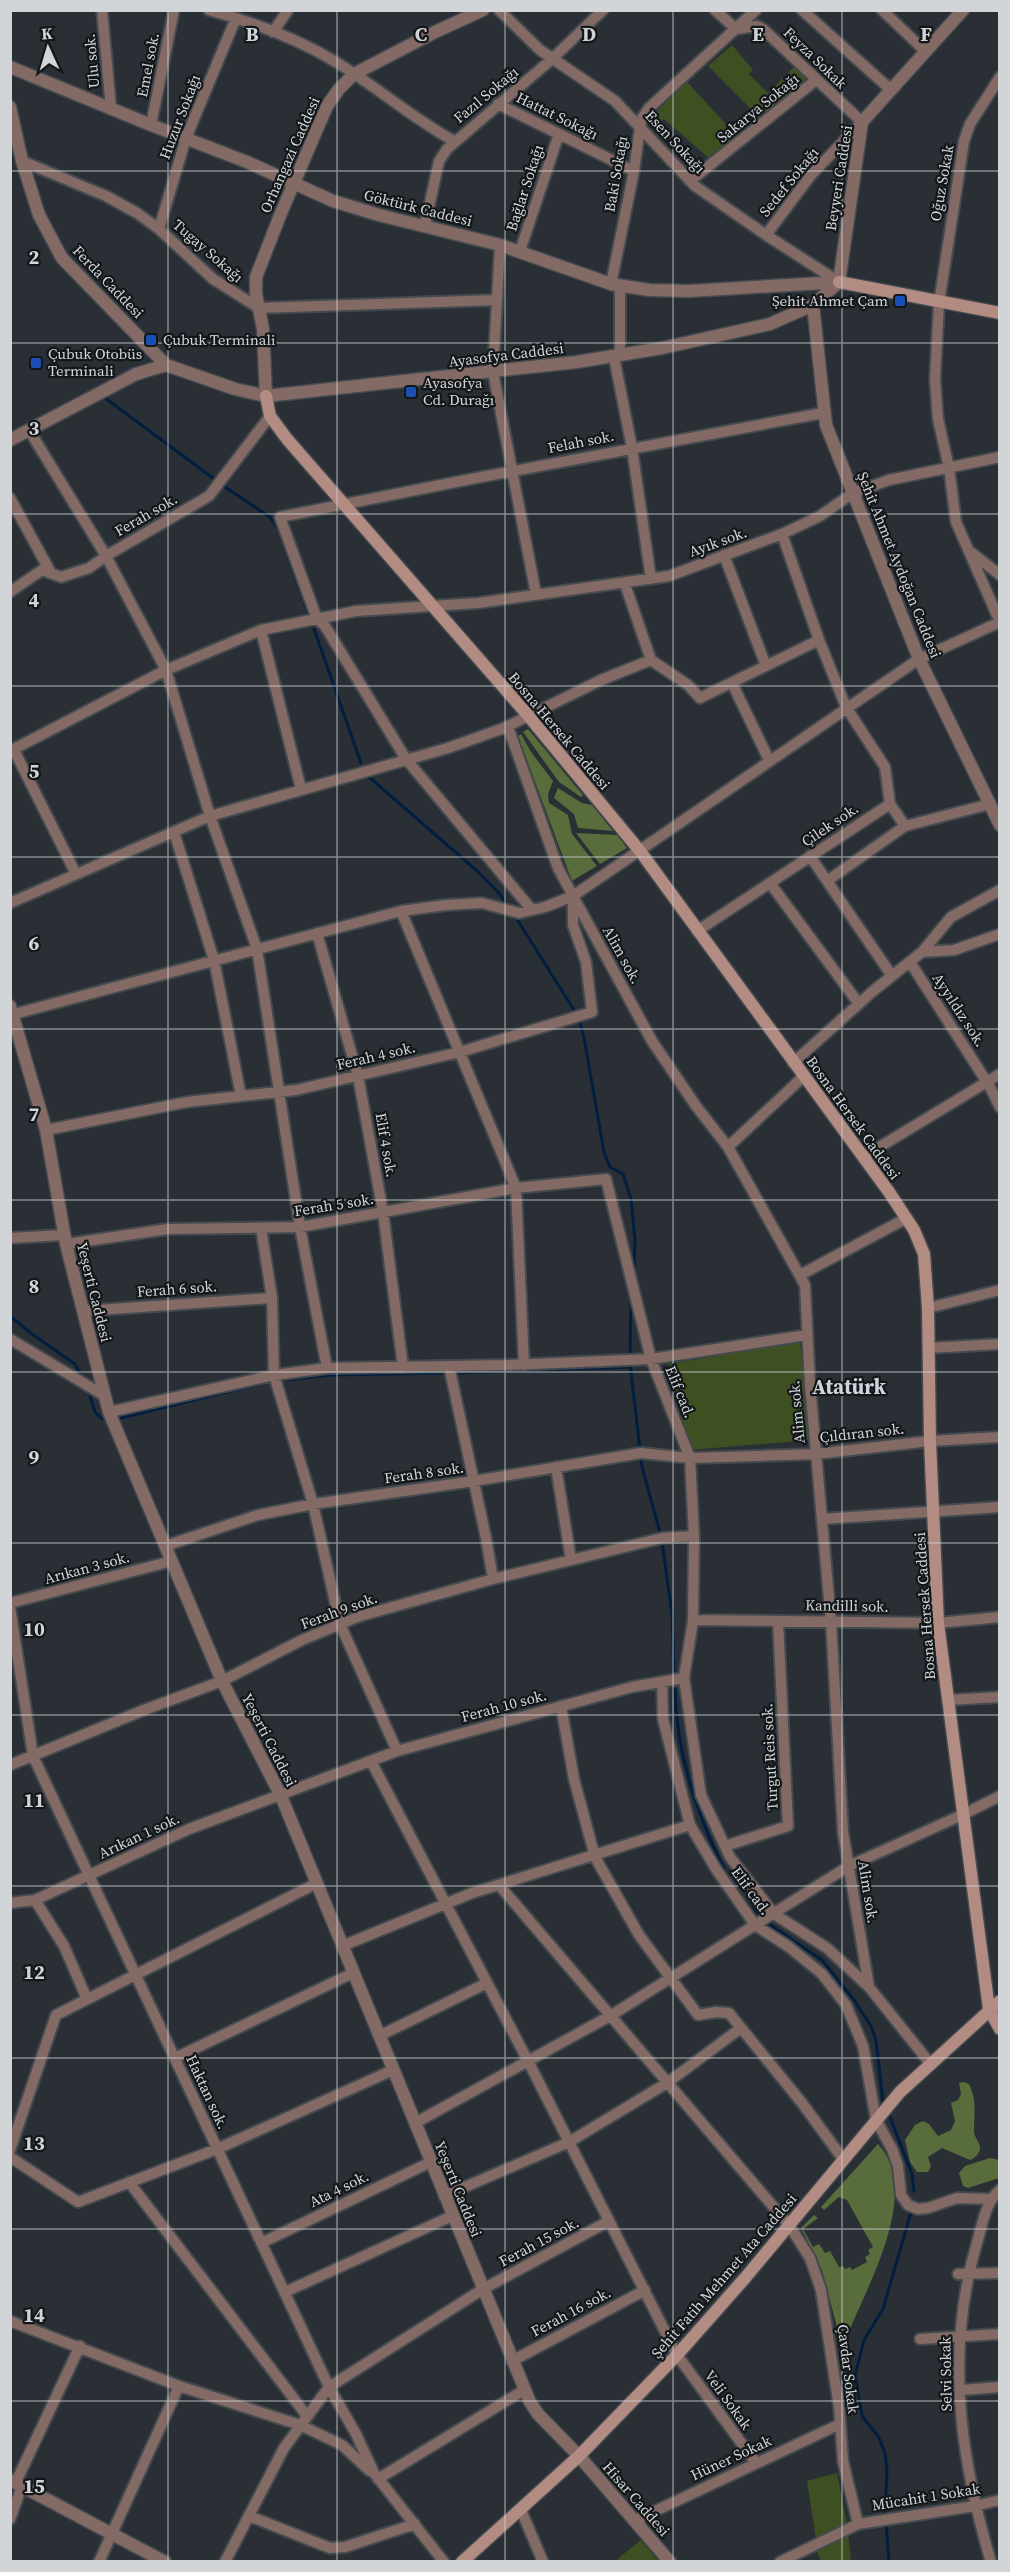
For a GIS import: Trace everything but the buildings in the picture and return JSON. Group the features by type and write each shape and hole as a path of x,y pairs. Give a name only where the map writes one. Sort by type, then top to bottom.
{"main road":[{"path":"839,282 999,313"},
{"name":"Bosna Hersek Caddesi","path":"266,396 270,416 287,439 529,717 640,851 907,1218 921,1242 928,1308 930,1441 938,1623 989,2009 999,2029"},
{"name":"Şehit Fatih Mehmet Ata Caddesi","path":"462,2562 579,2456 677,2355 900,2091 929,2062 999,2001"}],"street":[{"name":"Ulu sok.","path":"102,10 111,109"},
{"name":"Emel sok.","path":"151,125 174,10"},
{"path":"209,10 240,16 321,54 354,74 412,117 454,141"},
{"path":"273,32 288,10"},
{"name":"Orhangazi Caddesi","path":"266,396 263,336 255,285 258,266 327,106 354,74 410,44 483,10"},
{"name":"Esen Sokağı","path":"499,10 523,35 552,59 603,91 690,181 766,235 839,282"},
{"name":"Fazıl Sokağı","path":"425,225 439,161 454,141 552,59 603,10"},
{"path":"715,10 736,29"},
{"name":"Baki Sokağı","path":"651,579 617,357 616,285 640,127 642,118 649,108 756,10"},
{"path":"802,10 890,89"},
{"path":"882,10 925,51"},
{"name":"Beyyeri Caddesi","path":"839,282 862,122 963,10"},
{"name":"Huzur Sokağı","path":"159,229 186,138 240,16"},
{"name":"Feyza Sokak","path":"736,29 757,26 764,29 862,122"},
{"name":"Göktürk Caddesi","path":"10,67 345,205 500,244 616,285 689,291 839,282"},
{"name":"Oğuz Sokak","path":"999,77 970,124 964,141 939,303 935,379 939,419 949,468 956,522 999,622"},
{"name":"Sakarya Sokağı","path":"690,181 816,80"},
{"name":"Hattat Sokağı","path":"498,104 634,171"},
{"name":"Ferda Caddesi","path":"10,107 22,161 39,215 62,258 166,365"},
{"name":"Sedef Sokağı","path":"766,235 811,175 862,122"},
{"name":"Bağlar Sokağı","path":"520,251 559,134"},
{"name":"Tugay Sokağı","path":"22,161 123,204 159,229 213,279 259,308"},
{"path":"500,244 493,372 536,594"},
{"name":"Ayasofya Caddesi","path":"166,365 235,389 266,396 617,357 770,324 813,305 839,282"},
{"path":"259,308 496,300"},
{"name":"Şehit Ahmet Aydoğan Caddesi","path":"813,305 823,413 919,658 994,808 999,825"},
{"path":"10,440 136,374 166,365"},
{"name":"Felah sok.","path":"317,619 280,517 823,413"},
{"name":"Ferah sok.","path":"10,592 42,570 61,577 89,568 209,496 270,416"},
{"path":"29,430 106,556 166,670 210,816 257,949 300,1227 327,1368"},
{"name":"Ayık sok.","path":"12,751 166,670 261,630 356,611 478,603 669,576 782,534 820,516 853,493 889,480 999,457"},
{"path":"10,498 51,573"},
{"path":"782,534 819,640 846,707 885,767 890,804 905,826"},
{"path":"970,551 999,575"},
{"path":"724,555 766,666"},
{"path":"625,584 651,660 688,685 700,698 819,640"},
{"path":"317,619 325,626 405,759 532,910"},
{"path":"12,1010 401,911 482,903 519,913 573,896 919,658 999,622"},
{"path":"261,630 301,789"},
{"path":"10,903 210,816 448,748 508,726 601,681 651,660"},
{"path":"732,683 769,760"},
{"name":"Alim sok.","path":"508,726 558,868 652,1041 696,1106 728,1147 805,1285 816,1454 831,1621 843,1832 869,1988"},
{"path":"12,751 76,874"},
{"name":"Çilek sok.","path":"697,931 890,804"},
{"path":"827,880 905,826 994,808"},
{"path":"174,831 214,960 241,1096"},
{"path":"810,856 892,976"},
{"path":"770,883 859,1004"},
{"path":"793,1063 922,952 951,917 999,890"},
{"name":"Ferah 4 sok.","path":"46,1130 187,1102 279,1092 358,1076 460,1052 592,1012 586,962 573,925 573,896"},
{"path":"401,911 516,1188 525,1365"},
{"name":"Elif 4 sok.","path":"317,933 358,1076 383,1212 403,1366"},
{"path":"922,952 954,950 999,934"},
{"name":"Ayyıldız sok.","path":"910,962 987,1082 999,1107"},
{"name":"Yeşerti Caddesi","path":"12,1010 46,1130 65,1240 109,1412 222,1682 281,1796 524,2390 538,2414 579,2456"},
{"path":"863,1157 999,1074"},
{"path":"728,1147 804,1076"},
{"name":"Ferah 5 sok.","path":"10,1238 65,1240 168,1229 300,1227 516,1188 606,1179"},
{"name":"Elif cad.","path":"606,1179 651,1359 690,1458 694,1536 693,1620"},
{"path":"800,1275 907,1218"},
{"path":"261,1228 272,1298 274,1375 314,1504 340,1624 397,1751"},
{"path":"928,1308 999,1290"},
{"name":"Ferah 6 sok.","path":"83,1311 272,1298"},
{"path":"109,1412 274,1375 327,1368 525,1365 651,1359 807,1335"},
{"path":"10,1340 105,1396"},
{"path":"928,1348 999,1344"},
{"path":"449,1366 493,1579"},
{"name":"Çıldıran sok.","path":"690,1458 816,1454 930,1441 999,1437"},
{"name":"Ferah 8 sok.","path":"165,1546 258,1515 314,1504 474,1481 641,1453 690,1458"},
{"path":"556,1467 570,1560"},
{"path":"822,1519 999,1507"},
{"name":"Ferah 9 sok.","path":"10,1765 144,1710 222,1682 302,1640 360,1616 570,1560 662,1538 694,1536"},
{"name":"Arıkan 3 sok.","path":"10,1605 172,1561"},
{"name":"Haktan sok.","path":"10,1605 33,1756 329,2387 356,2434 376,2476 444,2562"},
{"name":"Kandilli sok.","path":"693,1620 938,1623 999,1617"},
{"path":"684,1678 693,1620"},
{"name":"Turgut Reis sok.","path":"725,1846 788,1826 778,1621"},
{"name":"Elif cad.","path":"684,1678 701,1795 730,1857 774,1914 827,1948 869,1988 929,2062"},
{"name":"Ferah 10 sok.","path":"281,1796 397,1751 632,1687 684,1678"},
{"name":"Elif cad.","path":"662,1682 663,1719 690,1825 716,1869 755,1925 789,1947 822,1974 846,2005 863,2046 876,2120 892,2149 898,2166 901,2195 908,2205 918,2209 957,2198 991,2199"},
{"path":"948,1700 999,1697"},
{"path":"561,1706 574,1779 595,1855 639,1935 698,2015 716,2012 729,2013 802,2103 843,2159"},
{"name":"Veli Sokak","path":"371,1761 528,2061 677,2355 756,2463"},
{"name":"Arıkan 1 sok.","path":"10,1903 35,1900 189,1829 281,1796"},
{"path":"415,2123 610,2016 849,1866 999,1796"},
{"path":"342,1946 499,1885 690,1825"},
{"path":"10,2150 56,2015 317,1883"},
{"name":"Çavdar Sokak","path":"499,1885 789,2225 810,2258 821,2290 830,2336 843,2461 858,2524"},
{"path":"35,1900 64,1947 87,1999"},
{"path":"175,2058 353,1973"},
{"path":"379,2036 487,1983"},
{"path":"444,2196 569,2142 668,2083 741,2028"},
{"path":"10,2157 78,2202 218,2149 393,2070"},
{"name":"Ata 4 sok.","path":"261,2243 430,2162"},
{"path":"129,2182 303,2420"},
{"name":"Selvi Sokak","path":"991,2562 975,2506 964,2455 960,2390 960,2336 963,2274 991,2199 999,2190"},
{"path":"285,2292 453,2216"},
{"name":"Ferah 15 sok.","path":"329,2387 483,2289 609,2221"},
{"path":"963,2274 999,2273"},
{"name":"Ferah 16 sok.","path":"512,2361 645,2290"},
{"path":"10,2321 179,2386 303,2420 342,2445 376,2476 524,2390"},
{"path":"920,2339 999,2334"},
{"path":"10,2519 16,2483 80,2346"},
{"path":"99,2562 179,2386"},
{"path":"225,2562 284,2448 329,2387"},
{"path":"960,2390 999,2387"},
{"name":"Hüner Sokak","path":"636,2520 840,2424"},
{"name":"Hisar Caddesi","path":"579,2456 670,2562"},
{"path":"16,2483 165,2562"},
{"name":"Mücahit 1 Sokak","path":"780,2562 858,2524 975,2506 999,2500"},
{"path":"521,2510 543,2562"},
{"path":"249,2516 330,2548 345,2547 415,2524"}],"green space":[{"path":"732,45 753,70 749,74 768,93 795,66 807,79 760,118 708,66"},
{"path":"687,82 737,136 710,159 664,119 655,128 648,120"},
{"path":"528,729 583,796 581,797 559,782 523,732"},
{"path":"521,734 531,752 553,781 548,794 549,803 568,815 572,834 597,866 572,881 518,736"},
{"path":"558,788 582,803 592,805 613,831 578,828 574,814 554,798"},
{"path":"576,833 617,835 627,848 600,864"},
{"path":"800,1342 810,1440 690,1450 669,1364"},
{"path":"959,2083 969,2084 973,2096 974,2131 980,2147 979,2153 970,2160 942,2148 928,2157 931,2166 928,2172 917,2172 910,2162 905,2140 915,2125 923,2121 929,2124 938,2136 951,2130 955,2121 951,2103 958,2100 961,2094"},
{"path":"878,2144 890,2163 895,2186 888,2236 850,2329 838,2331 822,2270 801,2228 814,2215 818,2218 803,2229 813,2247 819,2244 825,2253 830,2251 839,2267 843,2266 845,2269 850,2267 852,2270 867,2262 865,2257 870,2254 868,2250 873,2247 847,2200 839,2197 824,2210 821,2207"},
{"path":"990,2158 999,2160 999,2178 968,2188 963,2186 959,2173 965,2166"},
{"path":"837,2473 847,2525 816,2539 807,2481"},
{"path":"848,2535 851,2561 821,2561 816,2550"},
{"path":"641,2540 658,2561 615,2561"}],"waterway":[{"path":"105,398 217,481"},
{"path":"222,485 270,517 278,528 309,615"},
{"path":"314,629 361,763"},
{"path":"369,777 477,871 499,893 508,906"},
{"path":"515,916 579,1018 604,1152 610,1167 623,1174 631,1199 635,1240 634,1269"},
{"path":"630,1356 631,1294"},
{"path":"10,1316 75,1364 82,1377"},
{"path":"630,1363 642,1467 661,1536"},
{"path":"455,1373 630,1367"},
{"path":"286,1380 330,1375 446,1373"},
{"path":"121,1418 268,1382"},
{"path":"90,1396 95,1412 102,1419"},
{"path":"662,1542 672,1613 674,1675"},
{"path":"675,1689 680,1739 691,1788 708,1835 730,1881"},
{"path":"743,1898 760,1918"},
{"path":"766,1922 822,1960 854,2000 871,2026 876,2040 883,2102"},
{"path":"890,2117 912,2174 914,2191"},
{"path":"885,2515 887,2471 885,2453 878,2436 862,2416 855,2375 864,2340 883,2309 912,2209"},
{"path":"886,2522 889,2562"}],"place":[{"name":"Şehit Ahmet Çam","path":"900,301"},
{"name":"Çubuk Terminali","path":"151,340"},
{"name":"Çubuk Otobüs Terminali","path":"36,363"},
{"name":"Ayasofya Cd. Durağı","path":"411,392"}],"district":[{"name":"Atatürk","path":"849,1387"}]}
